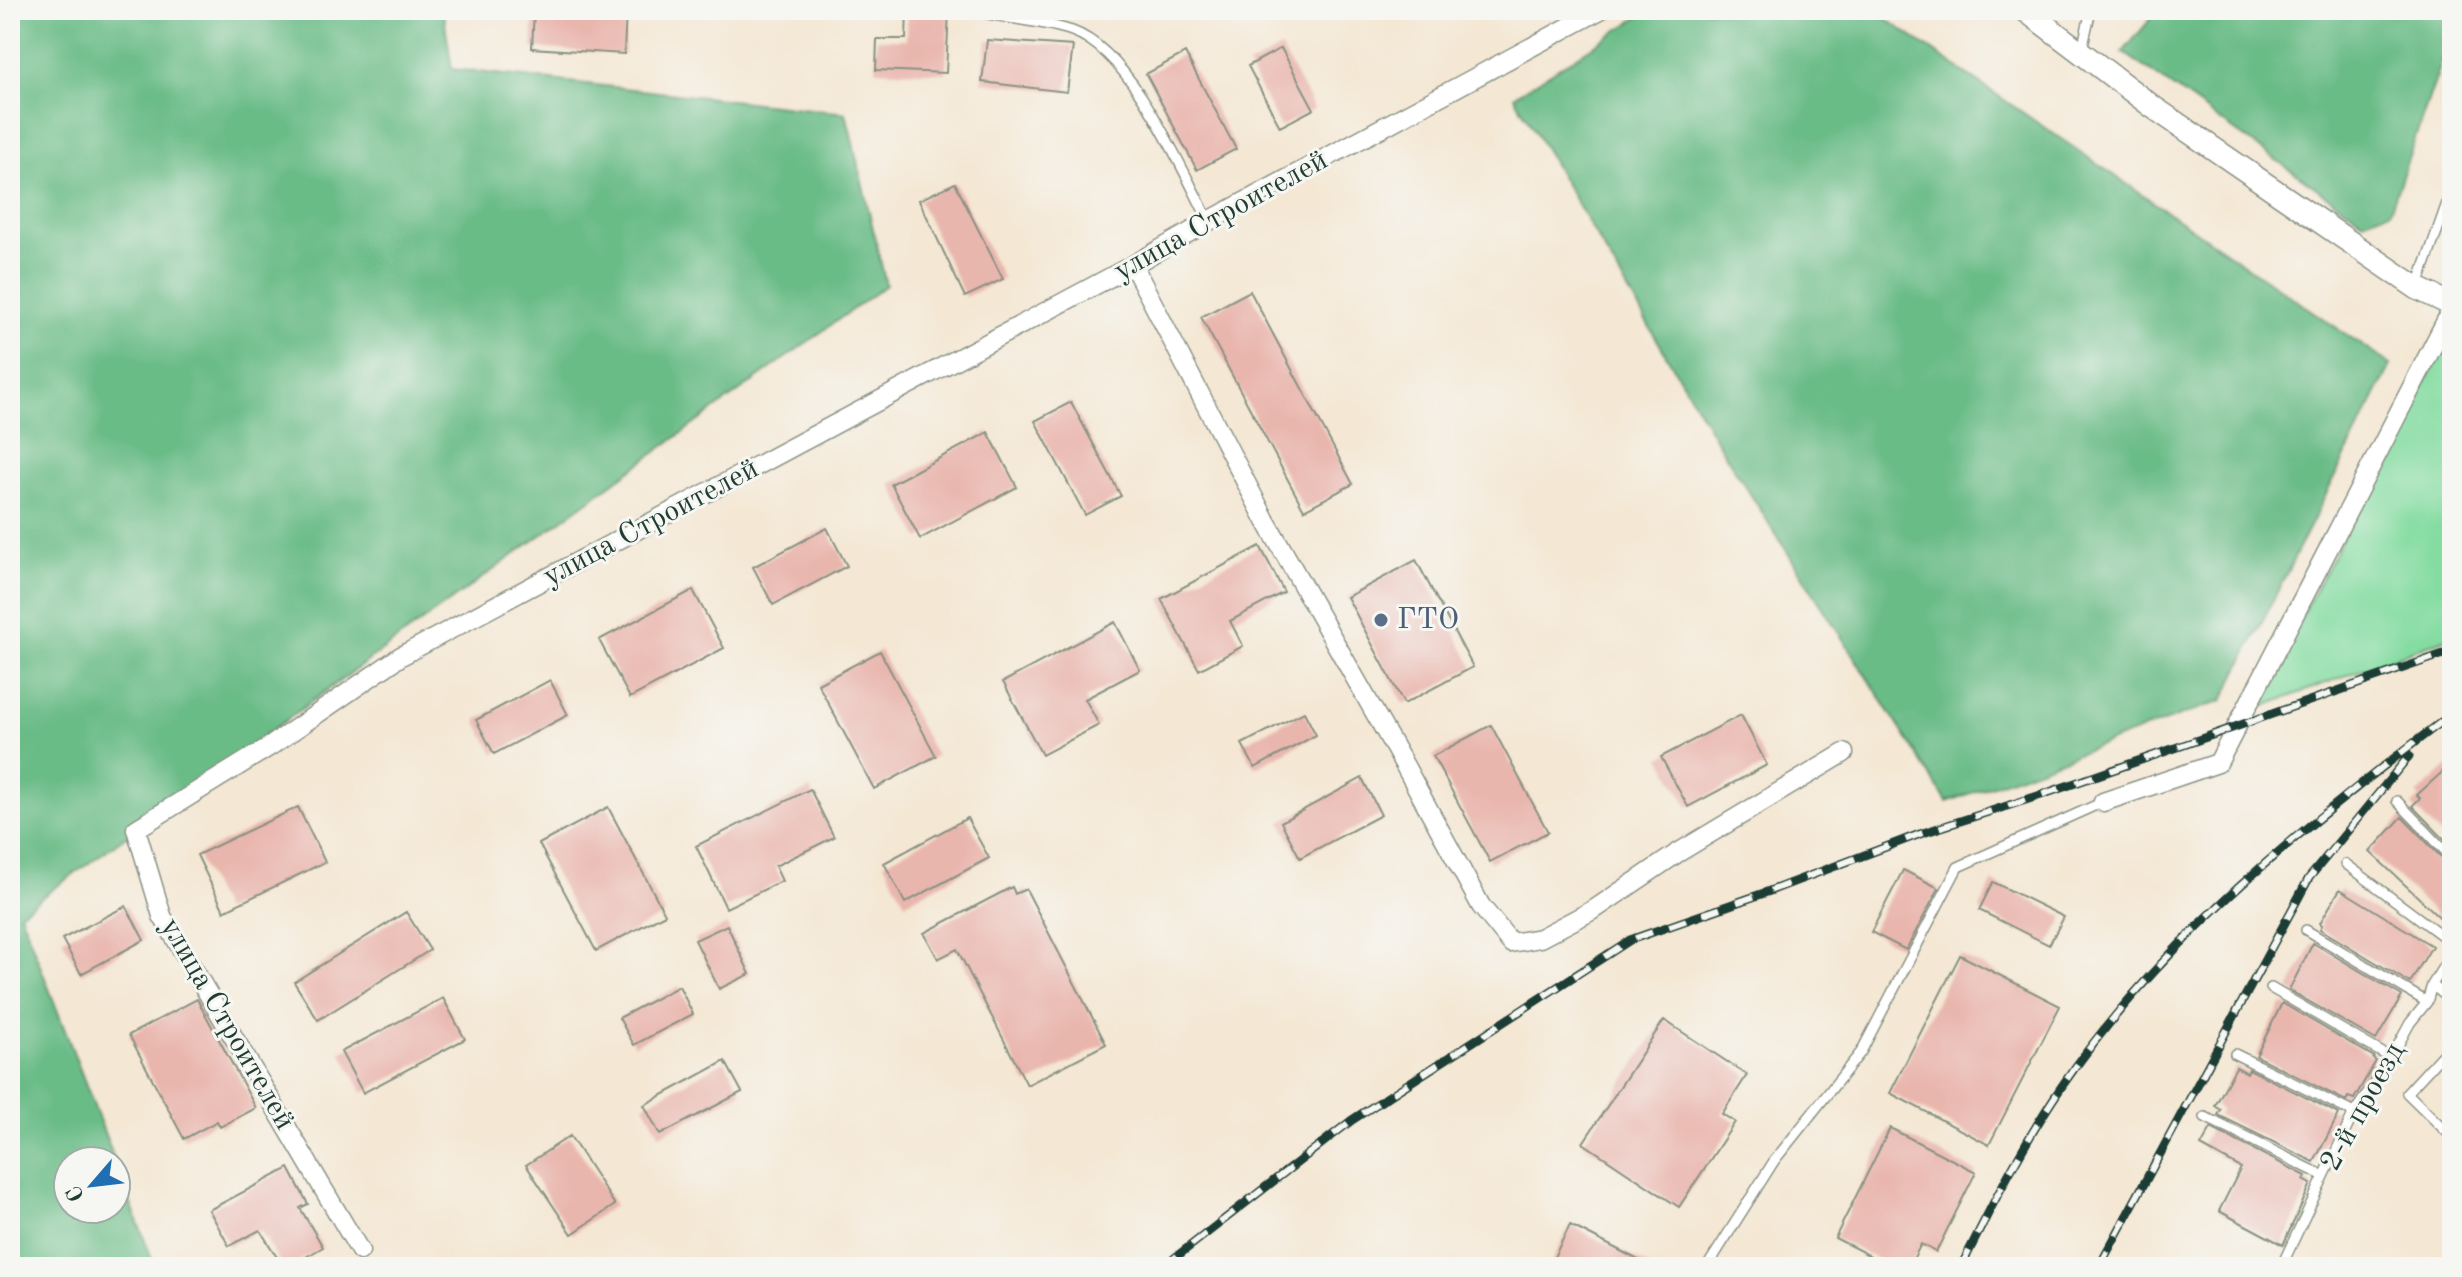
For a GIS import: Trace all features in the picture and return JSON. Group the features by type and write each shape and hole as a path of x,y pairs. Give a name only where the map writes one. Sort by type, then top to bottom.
{"street":[{"name":"улица Строителей","path":"360,1251 162,916 136,829 272,745 401,656 1133,265 1600,10"},
{"path":"2025,10 2153,107 2417,288 2452,307 2218,763 2103,802"},
{"path":"1133,265 1266,521 1481,906 1511,943 1540,938 1595,909 1676,854 1844,753"}],"lane":[{"path":"2081,52 2091,10"},
{"path":"988,14 1072,31 1094,42 1138,90 1209,221"},
{"path":"2417,288 2452,189"},
{"path":"2397,801 2452,858"},
{"path":"1707,1267 1774,1161 1861,1052 1958,867 2103,802"},
{"path":"2346,864 2452,943"},
{"path":"2306,930 2427,1002"},
{"name":"2-й проезд","path":"2281,1267 2354,1113 2410,1023 2427,1002 2432,985 2452,952"},
{"path":"2432,985 2452,1001"},
{"path":"2271,988 2391,1058"},
{"path":"2452,1044 2407,1093 2452,1137"},
{"path":"2235,1054 2354,1113"},
{"path":"2205,1117 2324,1176"}],"green space":[{"path":"10,10 443,10 452,69 846,113 886,285 20,913 109,1145 52,1145 52,1225 132,1225 132,1207 155,1267 10,1264"},
{"path":"1650,10 1873,10 2391,365 2223,700 1947,802 1719,445 1514,96"},
{"path":"2158,10 2452,10 2452,32 2390,211 2363,221 2123,52"},
{"path":"2452,332 2452,636 2251,711"}],"building":[{"path":"534,10 626,10 624,54 532,48"},
{"path":"907,10 949,10 946,73 876,70 877,39 906,39"},
{"path":"987,40 1073,46 1067,92 982,82"},
{"path":"1281,48 1314,109 1280,127 1248,66"},
{"path":"1185,53 1236,149 1197,170 1146,74"},
{"path":"955,183 1003,279 965,297 919,200"},
{"path":"1250,291 1353,484 1304,510 1201,317"},
{"path":"1071,402 1121,496 1085,515 1035,421"},
{"path":"988,432 1017,487 920,539 891,484"},
{"path":"827,528 847,566 773,605 753,567"},
{"path":"1260,546 1284,592 1230,621 1243,646 1199,670 1161,599"},
{"path":"1416,560 1473,667 1404,704 1347,597"},
{"path":"693,590 724,648 630,698 599,640"},
{"path":"1115,622 1140,670 1085,699 1099,725 1042,755 1003,682"},
{"path":"880,651 936,756 874,789 818,684"},
{"path":"550,680 568,715 494,754 476,720"},
{"path":"1304,712 1316,735 1255,768 1242,744"},
{"path":"1741,715 1767,765 1688,807 1661,757"},
{"path":"1491,725 1548,832 1490,862 1433,756"},
{"path":"2452,763 2452,847 2412,806 2420,798 2417,795"},
{"path":"1362,778 1381,815 1300,858 1281,822"},
{"path":"810,789 834,837 775,866 782,881 726,908 696,846"},
{"path":"298,807 325,862 224,911 197,855"},
{"path":"608,807 665,914 596,951 539,844"},
{"path":"2402,817 2452,865 2452,929 2370,852"},
{"path":"967,818 989,858 905,903 884,863"},
{"path":"1903,870 1939,888 1906,950 1871,932"},
{"path":"1993,882 2064,917 2049,945 1979,910"},
{"path":"1012,887 1015,894 1026,889 1106,1044 1027,1085 957,949 938,959 924,933"},
{"path":"2340,889 2432,946 2410,983 2320,929 2320,923"},
{"path":"126,906 144,940 81,974 62,939"},
{"path":"406,912 430,950 318,1020 294,982"},
{"path":"727,925 750,974 719,989 695,940"},
{"path":"2313,943 2402,996 2376,1040 2289,990"},
{"path":"1960,955 2060,1006 1989,1145 1890,1093"},
{"path":"679,986 693,1014 634,1045 619,1018"},
{"path":"443,998 465,1039 363,1093 341,1052"},
{"path":"197,999 256,1108 220,1127 217,1121 184,1139 129,1035"},
{"path":"2282,1003 2374,1057 2376,1061 2354,1099 2348,1097 2346,1101 2256,1056"},
{"path":"1664,1020 1747,1075 1722,1114 1735,1122 1679,1207 1583,1143"},
{"path":"725,1061 742,1092 660,1135 644,1105"},
{"path":"2236,1067 2247,1073 2249,1069 2339,1114 2314,1162 2218,1115 2221,1110 2215,1106"},
{"path":"1890,1128 1976,1172 1936,1252 1921,1244 1909,1267 1892,1267 1835,1238"},
{"path":"2211,1128 2306,1176 2304,1180 2311,1184 2283,1245 2219,1211 2241,1168 2201,1146"},
{"path":"570,1136 615,1205 572,1234 526,1165"},
{"path":"289,1168 308,1204 300,1208 323,1247 289,1267 283,1267 260,1230 229,1246 209,1210"},
{"path":"1570,1225 1652,1267 1549,1267"}],"railway":[{"path":"1163,1267 1352,1120 1630,940 1920,834 2041,795 2452,651"},
{"path":"1961,1267 2008,1175 2062,1086 2145,981 2192,932 2290,842 2448,717"},
{"path":"2099,1267 2309,878 2409,756"}],"place":[{"name":"ГТО","path":"1381,620"}]}
